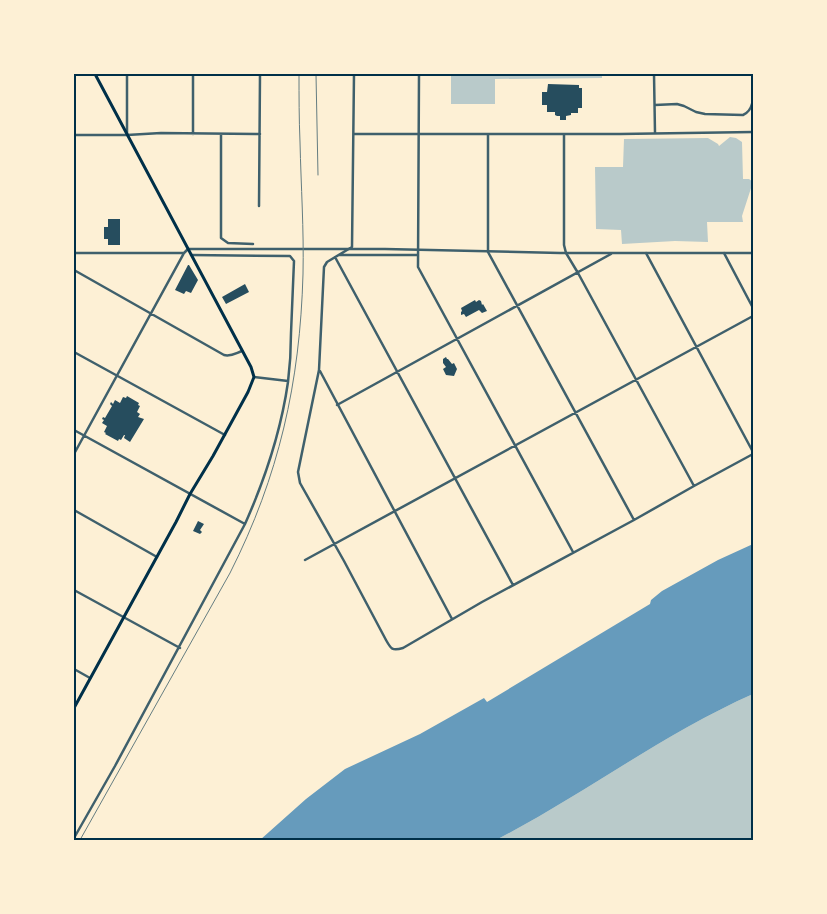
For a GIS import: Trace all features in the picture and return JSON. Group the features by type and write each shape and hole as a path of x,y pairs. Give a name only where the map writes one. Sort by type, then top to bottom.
{"main road":[{"path":"74,708 190,494 225,435 254,377 251,367 95,74"}],"street":[{"path":"127,74 128,135"},
{"path":"193,74 194,134"},
{"path":"260,74 260,206"},
{"path":"354,74 352,247 327,262 324,267 319,370 298,472 300,483 392,649 403,648 753,453 645,252"},
{"path":"419,74 418,266 573,552"},
{"path":"654,74 655,133"},
{"path":"654,104 677,104 705,114 743,114 747,113 751,108 753,84"},
{"path":"354,134 753,132"},
{"path":"74,135 161,133 260,134"},
{"path":"221,134 221,238 228,244 253,244"},
{"path":"488,134 488,252 634,520"},
{"path":"564,134 564,245 566,253 694,486"},
{"path":"74,454 150,314 188,249 385,249 566,253 753,252"},
{"path":"337,405 614,252"},
{"path":"74,253 184,253"},
{"path":"724,253 753,308"},
{"path":"74,838 180,648 245,524 257,496 283,411 288,381 293,258 290,256 191,255"},
{"path":"336,256 419,255"},
{"path":"336,256 513,586"},
{"path":"74,270 224,355 233,355 242,351"},
{"path":"305,560 753,316"},
{"path":"74,352 225,435"},
{"path":"319,370 452,619"},
{"path":"254,377 288,381"},
{"path":"74,430 245,524"},
{"path":"74,510 157,557"},
{"path":"74,590 180,648"},
{"path":"74,669 90,678"}],"shaded area":[{"path":"451,74 602,74 602,78 495,79 495,104 451,104"},
{"path":"730,137 742,142 743,179 749,179 753,182 742,216 743,222 707,222 708,242 675,241 622,244 621,230 596,229 595,167 623,167 624,139 708,138 719,146"},
{"path":"753,694 753,840 496,840 560,804 687,727"}],"water":[{"path":"753,544 753,694 687,727 560,804 496,840 260,840 306,799 345,769 420,734 484,698 487,702 650,604 651,600 662,591 718,560"}],"building":[{"path":"548,84 579,85 579,88 582,88 582,108 578,108 578,113 571,113 571,115 566,116 566,120 560,120 560,116 555,115 555,112 547,112 547,105 542,105 542,92 547,92"},
{"path":"108,219 120,219 120,245 108,245 108,239 104,239 104,227 108,227"},
{"path":"188,265 198,280 191,293 186,291 184,294 175,290"},
{"path":"245,284 249,292 226,304 222,297"},
{"path":"475,300 476,302 481,301 487,311 482,313 479,310 466,317 464,314 461,315 461,308"},
{"path":"446,357 452,364 454,363 457,369 454,376 446,375 443,369 446,367 443,359"},
{"path":"127,396 139,403 138,405 140,406 137,412 140,414 138,417 144,419 130,442 124,438 125,435 118,441 105,434 107,426 102,423 103,417 105,418 112,406 111,402 113,404 115,400 120,403 123,397 126,398"},
{"path":"198,521 204,524 200,534 193,531"}],"railway":[{"path":"80,840 230,573 262,501 274,465 292,391 301,314 303,241 299,74"},
{"path":"316,74 318,175"}]}
